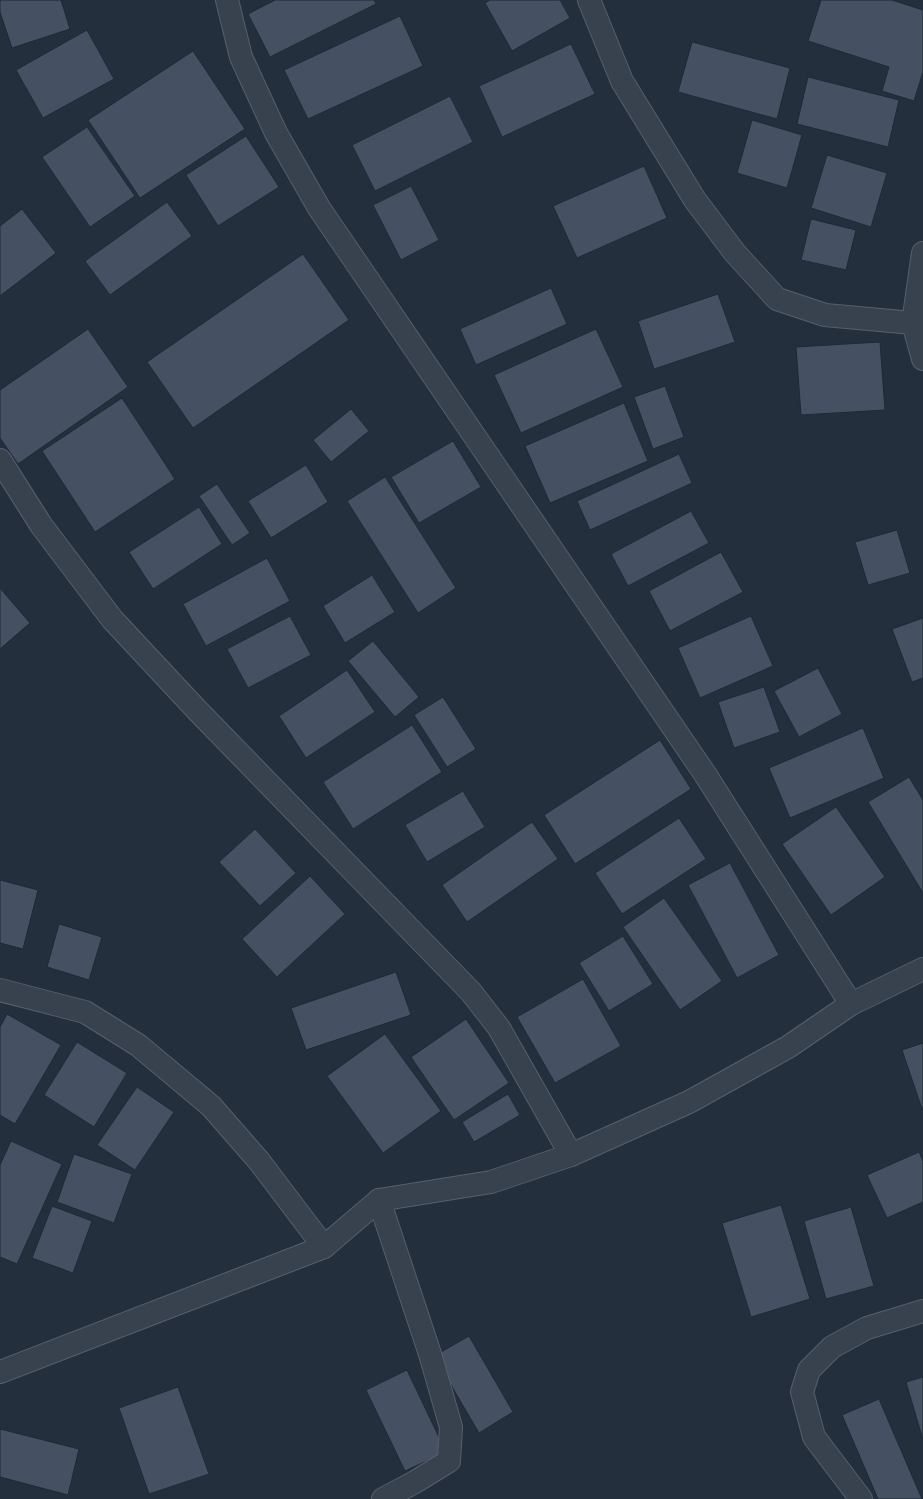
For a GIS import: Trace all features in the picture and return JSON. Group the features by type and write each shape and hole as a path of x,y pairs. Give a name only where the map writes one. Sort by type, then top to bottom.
{"street":[{"path":"227,0 241,57 276,133 319,208 705,774 851,1004"},
{"path":"589,0 622,81 695,200 735,253 776,299 825,314 913,323"},
{"path":"923,253 913,323 923,359"},
{"path":"0,460 41,525 112,619 196,710 471,992 499,1028 570,1155"},
{"path":"1,1371 324,1247 380,1200 491,1182 570,1155 689,1102 788,1047 851,1004 923,969"},
{"path":"0,990 85,1012 138,1045 211,1106 259,1162 324,1247"},
{"path":"380,1200 430,1354 451,1426 449,1461 415,1482 383,1499"},
{"path":"861,1499 814,1437 802,1392 809,1370 832,1347 867,1328 923,1311"}],"building":[{"path":"0,0 61,0 70,29 12,48 0,12"},
{"path":"275,0 374,0 376,4 270,57 248,14"},
{"path":"490,0 560,0 570,18 512,51 485,3"},
{"path":"821,0 892,0 923,10 923,72 914,101 882,91 889,67 808,41"},
{"path":"400,16 423,66 308,119 284,70"},
{"path":"87,30 114,79 43,118 16,70"},
{"path":"692,42 790,68 777,119 678,92"},
{"path":"571,44 595,94 502,137 479,86"},
{"path":"193,51 245,129 140,198 88,120"},
{"path":"808,77 899,100 888,147 797,124"},
{"path":"450,96 473,142 375,191 352,145"},
{"path":"752,120 802,135 787,188 737,173"},
{"path":"87,127 135,196 90,227 42,157"},
{"path":"246,136 279,187 218,226 186,175"},
{"path":"827,155 887,173 871,227 811,208"},
{"path":"644,166 667,218 577,258 553,206"},
{"path":"411,186 439,240 401,260 373,205"},
{"path":"167,202 192,236 110,295 85,261"},
{"path":"22,209 56,253 0,296 0,226"},
{"path":"811,219 856,230 846,270 801,260"},
{"path":"303,254 349,320 193,428 147,362"},
{"path":"551,288 567,324 476,365 460,329"},
{"path":"718,294 735,342 654,369 638,321"},
{"path":"88,329 128,387 18,464 0,438 0,390"},
{"path":"596,329 623,387 521,433 494,375"},
{"path":"880,342 885,410 801,415 796,347"},
{"path":"665,386 684,437 653,449 634,397"},
{"path":"122,398 175,479 95,532 42,451"},
{"path":"624,403 648,461 550,503 525,446"},
{"path":"351,409 369,431 331,462 313,440"},
{"path":"453,441 481,487 419,523 391,477"},
{"path":"679,454 692,483 590,530 577,501"},
{"path":"306,465 328,502 271,538 248,501"},
{"path":"385,477 456,588 418,613 347,501"},
{"path":"217,484 250,533 232,545 199,496"},
{"path":"199,507 222,544 153,589 129,552"},
{"path":"691,511 709,543 628,586 611,554"},
{"path":"897,530 910,573 868,585 855,542"},
{"path":"721,552 743,592 670,631 649,591"},
{"path":"267,558 290,601 206,646 183,604"},
{"path":"372,575 395,612 345,643 323,606"},
{"path":"0,588 30,623 0,649"},
{"path":"290,616 311,655 248,688 227,649"},
{"path":"751,616 773,666 700,698 678,648"},
{"path":"923,618 923,678 912,682 892,629"},
{"path":"373,641 419,697 395,717 348,661"},
{"path":"818,668 842,714 799,737 774,691"},
{"path":"347,670 375,712 306,758 279,716"},
{"path":"764,687 780,732 734,748 718,702"},
{"path":"443,697 476,749 447,767 414,715"},
{"path":"412,725 442,772 353,829 323,782"},
{"path":"863,728 884,778 790,818 769,768"},
{"path":"660,740 691,789 575,864 544,815"},
{"path":"909,777 923,800 923,893 868,802"},
{"path":"463,791 485,827 427,862 405,825"},
{"path":"836,807 885,877 831,915 782,844"},
{"path":"679,818 706,859 622,914 595,873"},
{"path":"532,822 558,859 467,922 442,885"},
{"path":"255,829 296,873 260,906 219,862"},
{"path":"730,863 779,955 737,978 688,885"},
{"path":"310,876 345,914 277,977 242,939"},
{"path":"0,880 38,890 23,949 0,943"},
{"path":"664,898 722,981 680,1010 623,927"},
{"path":"59,924 102,937 89,980 47,967"},
{"path":"623,936 653,984 609,1011 579,963"},
{"path":"396,972 411,1015 306,1050 291,1008"},
{"path":"583,979 621,1046 555,1083 517,1017"},
{"path":"7,1014 61,1045 15,1124 0,1115 0,1027"},
{"path":"466,1019 509,1083 454,1120 411,1057"},
{"path":"385,1034 441,1111 383,1153 327,1076"},
{"path":"77,1042 127,1073 94,1127 44,1095"},
{"path":"923,1043 923,1112 902,1050"},
{"path":"137,1087 174,1112 135,1170 97,1145"},
{"path":"508,1094 520,1115 474,1142 462,1122"},
{"path":"11,1141 62,1164 17,1264 0,1257 0,1165"},
{"path":"919,1152 923,1161 923,1202 887,1218 867,1175"},
{"path":"74,1154 132,1174 114,1223 57,1202"},
{"path":"781,1205 810,1299 751,1317 722,1223"},
{"path":"52,1206 92,1221 73,1273 32,1258"},
{"path":"851,1207 874,1286 826,1299 804,1221"},
{"path":"469,1336 513,1412 479,1433 434,1356"},
{"path":"407,1370 446,1452 405,1471 366,1390"},
{"path":"923,1377 923,1440 906,1382"},
{"path":"178,1387 209,1474 149,1494 119,1408"},
{"path":"879,1399 922,1499 878,1499 842,1415"},
{"path":"0,1429 79,1449 68,1495 0,1477"}]}
